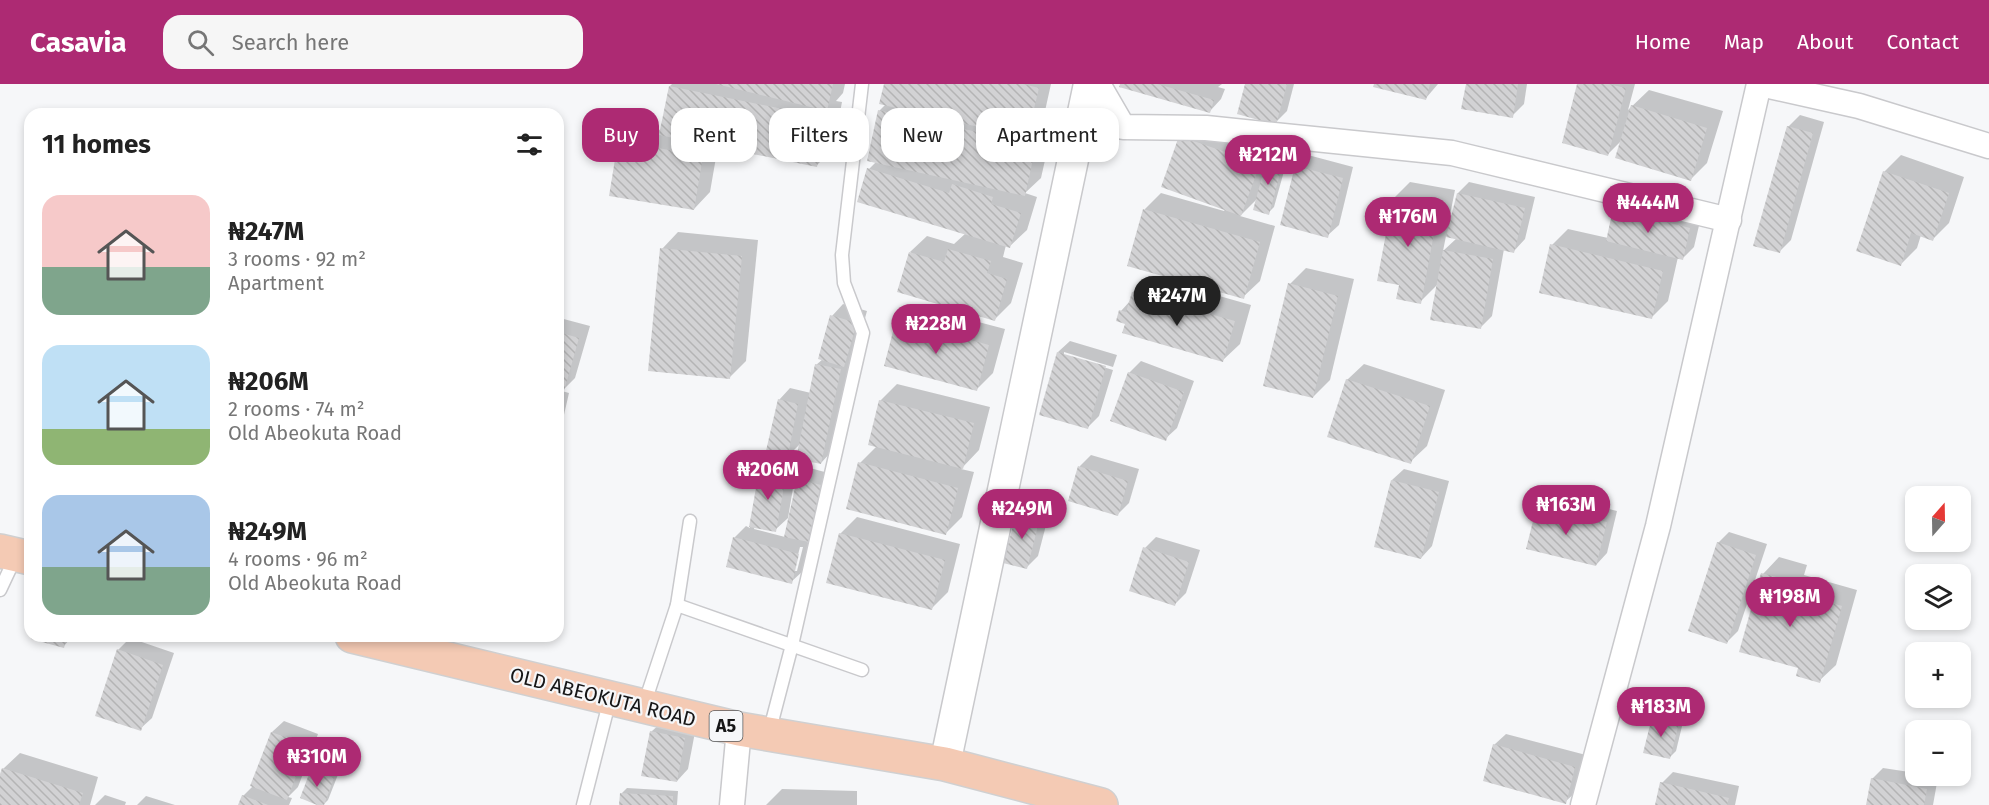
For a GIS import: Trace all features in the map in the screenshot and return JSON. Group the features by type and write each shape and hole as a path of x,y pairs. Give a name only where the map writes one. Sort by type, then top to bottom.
{"highway":[{"name":"OLD ABEOKUTA ROAD","path":"377,642 754,732 945,764 1101,805"}],"street":[{"path":"945,764 1089,84"},
{"path":"1098,84 1123,127 1206,128 1285,138 1452,153 1729,219"},
{"path":"1583,805 1658,526 1760,84 1859,106 1989,147"},
{"path":"732,805 754,732"}],"lane":[{"path":"754,732 792,645 863,333 844,283 842,255 862,84"},
{"path":"644,707 676,605 690,520"},
{"path":"0,590 15,555"},
{"path":"676,605 862,670"},
{"path":"583,805 610,698"}],"building":[{"path":"716,84 833,84 828,108 815,108"},
{"path":"884,84 1023,84 1039,88 1034,108 976,108 976,126 964,124 964,108 896,108 879,104"},
{"path":"1120,84 1157,84 1214,100 1210,113 1119,87"},
{"path":"1245,84 1287,84 1276,125 1237,114"},
{"path":"1374,84 1430,84 1426,100 1373,87"},
{"path":"1466,84 1518,84 1513,118 1461,109"},
{"path":"1577,84 1608,84 1626,88 1608,156 1562,143"},
{"path":"669,86 778,108 769,108 769,157 757,155 757,108 671,108 671,137 659,135"},
{"path":"1631,105 1707,128 1691,181 1615,158"},
{"path":"878,110 881,111 881,162 964,162 964,129 976,132 976,162 1032,162 1025,196 869,161"},
{"path":"1787,126 1813,133 1780,253 1753,246"},
{"path":"1179,136 1260,164 1241,216 1161,187"},
{"path":"659,148 671,150 671,162 702,162 694,210 609,196 615,162 659,162"},
{"path":"1267,158 1283,162 1269,215 1253,210"},
{"path":"792,162 818,162 817,167"},
{"path":"1295,166 1343,178 1328,238 1280,225"},
{"path":"867,168 949,193 952,184 993,197 991,204 1021,213 1010,248 857,202"},
{"path":"1883,171 1949,193 1933,241 1911,233 1901,266 1856,251"},
{"path":"1457,193 1525,208 1514,253 1446,237"},
{"path":"1393,197 1439,206 1421,304 1396,299 1399,285 1377,281"},
{"path":"1143,209 1260,242 1244,299 1127,266"},
{"path":"1613,209 1690,228 1683,260 1606,241"},
{"path":"1550,244 1663,271 1652,319 1539,293"},
{"path":"660,248 742,256 730,379 648,371"},
{"path":"948,249 991,261 987,273 1007,279 995,321 897,292 909,252 944,262"},
{"path":"1443,250 1493,259 1481,329 1430,320"},
{"path":"1288,283 1338,296 1313,398 1263,386"},
{"path":"1132,292 1235,321 1223,362 1122,333 1125,324 1116,321 1119,310 1126,312"},
{"path":"830,315 857,323 844,367 818,359"},
{"path":"896,320 989,345 977,391 884,366"},
{"path":"564,334 579,338 564,391"},
{"path":"1057,352 1106,366 1088,429 1039,415"},
{"path":"815,364 841,369 821,464 796,459"},
{"path":"1128,372 1184,392 1166,441 1110,421"},
{"path":"1346,379 1430,406 1411,464 1327,437"},
{"path":"778,399 798,404 787,460 765,455"},
{"path":"879,400 974,423 963,469 868,445"},
{"path":"858,462 958,488 946,535 846,509"},
{"path":"1078,466 1128,481 1118,516 1068,501"},
{"path":"759,471 786,475 776,532 749,527"},
{"path":"797,479 821,485 809,542 784,537"},
{"path":"1391,480 1439,492 1421,559 1374,547"},
{"path":"1537,505 1607,522 1596,566 1526,549"},
{"path":"1017,511 1040,518 1027,569 1003,563"},
{"path":"839,533 945,560 932,610 826,583"},
{"path":"733,537 799,554 792,584 726,567"},
{"path":"1717,542 1756,555 1727,644 1688,631"},
{"path":"1143,547 1189,562 1175,606 1129,591"},
{"path":"1761,573 1791,581 1789,591 1842,606 1820,683 1796,676 1798,668 1739,652"},
{"path":"42,642 66,642 64,648"},
{"path":"117,649 163,665 141,731 95,716"},
{"path":"1652,717 1679,723 1670,759 1643,753"},
{"path":"650,731 685,738 677,782 641,776"},
{"path":"271,732 308,745 287,800 250,786"},
{"path":"1493,744 1575,767 1566,804 1483,781"},
{"path":"2,768 83,793 79,805 0,805"},
{"path":"311,769 334,778 324,805 317,805 300,798"},
{"path":"1871,778 1927,789 1924,805 1866,805"},
{"path":"1660,782 1729,798 1727,805 1655,805"},
{"path":"620,793 673,796 673,805 619,805"},
{"path":"242,795 268,805 238,805"}]}
